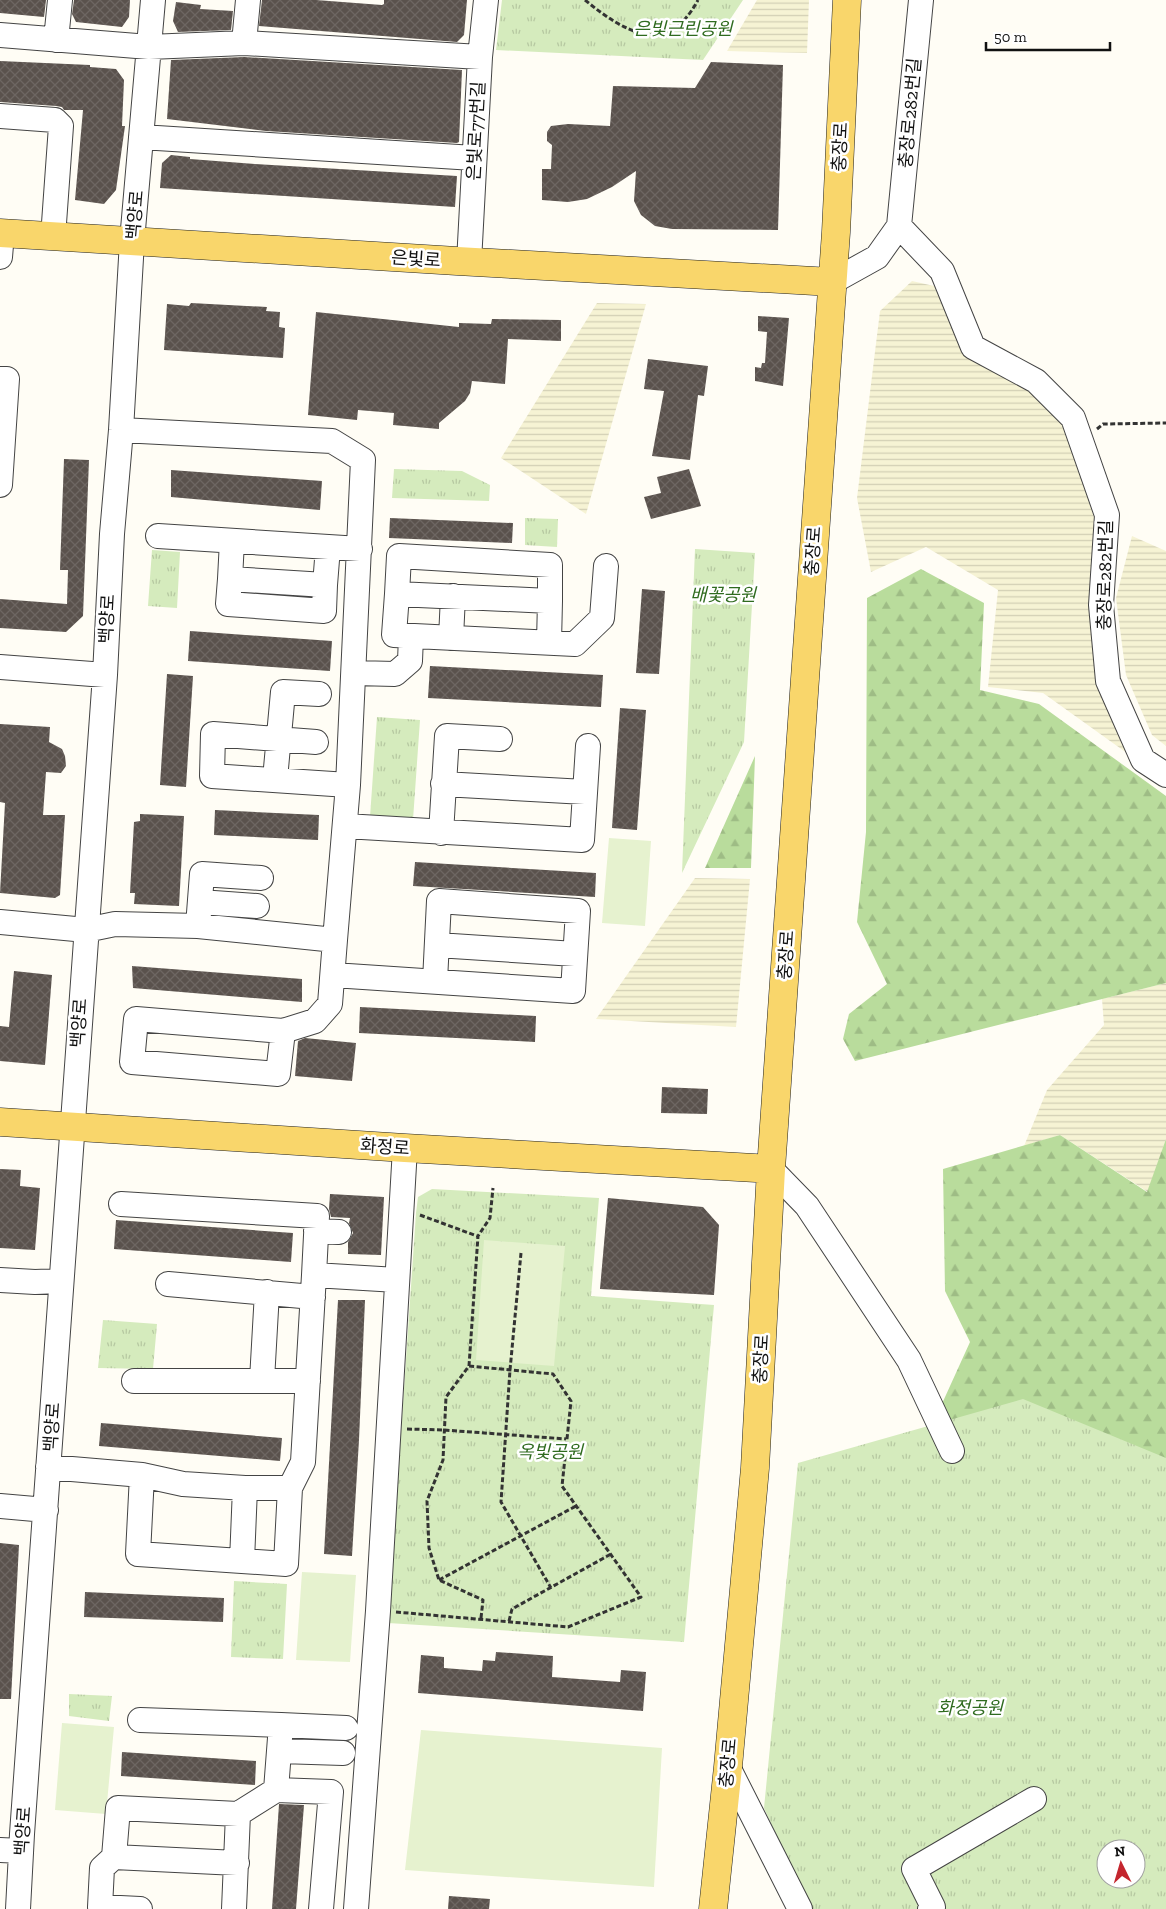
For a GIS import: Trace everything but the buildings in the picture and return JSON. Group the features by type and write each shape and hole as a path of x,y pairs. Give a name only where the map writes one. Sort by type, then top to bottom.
{"main road":[{"name":"충장로","path":"713,1909 728,1767 754,1468 771,1169 832,282 846,0"},
{"name":"은빛로","path":"1,241 53,237 832,282"},
{"name":"화정로","path":"0,1122 771,1169"}],"street":[{"path":"56,40 60,0"},
{"name":"백양로","path":"18,1909 11,1850 46,1510 105,675 112,534 121,430 132,241 153,0"},
{"path":"244,43 248,0"},
{"name":"은빛로77번길","path":"469,262 480,57 486,0"},
{"name":"충장로282번길","path":"921,0 900,226 942,271 973,346 1036,380 1073,418 1107,515 1101,604 1108,681 1143,760 1166,775"},
{"path":"0,36 148,47 244,43 480,57"},
{"path":"0,116 55,120 62,126 53,237"},
{"path":"141,137 474,158"},
{"path":"832,282 877,257 900,226"},
{"path":"0,379 7,379 2,420 0,473"},
{"path":"121,430 332,441 363,460 348,785 330,1004 315,1021 283,1031 136,1018 132,1062 278,1074 283,1031"},
{"path":"158,536 360,549"},
{"path":"232,541 230,579 325,585 328,547"},
{"path":"550,642 550,565 399,556 394,635 575,644 602,618 606,566"},
{"path":"396,594 550,601"},
{"path":"451,638 453,596"},
{"path":"354,673 395,674 410,661 411,636"},
{"path":"0,667 105,675"},
{"path":"275,780 283,692 319,694"},
{"path":"316,742 213,734 212,776 348,785"},
{"path":"440,833 447,736 500,739"},
{"path":"345,826 582,840 588,746"},
{"path":"443,784 585,792"},
{"path":"198,926 202,874 261,878"},
{"path":"333,975 573,990 578,911 439,901 435,981"},
{"path":"200,902 257,906"},
{"path":"0,922 86,930 115,924 198,926 335,940"},
{"path":"437,944 576,954"},
{"path":"356,1909 378,1611 405,1148"},
{"path":"771,1169 806,1206 909,1360 952,1451"},
{"path":"121,1204 317,1216 328,1232 314,1286 304,1462 290,1488 286,1564 138,1554 142,1475"},
{"path":"0,1280 61,1281"},
{"path":"168,1284 267,1292 314,1286 397,1280"},
{"path":"262,1380 267,1292"},
{"path":"134,1381 308,1381"},
{"path":"48,1467 142,1475 183,1484 245,1488 290,1488"},
{"path":"242,1561 245,1488"},
{"path":"0,1506 46,1510"},
{"path":"140,1720 346,1728"},
{"path":"276,1790 281,1725"},
{"path":"280,1751 343,1753"},
{"path":"728,1767 800,1909"},
{"path":"140,1909 100,1907 102,1868 114,1857 118,1808 238,1814 276,1790 331,1792 321,1909"},
{"path":"930,1909 933,1907 914,1869 1034,1799"},
{"path":"234,1909 238,1814"},
{"path":"114,1857 237,1863"}],"path":[{"path":"585,0 614,22 643,35 674,30 692,11 698,0"},
{"path":"1082,444 1102,424 1166,423"},
{"path":"481,1618 483,1600 439,1580 429,1548 427,1501 443,1460 446,1397 468,1366 478,1236 490,1218 493,1188"},
{"path":"416,1213 478,1236"},
{"path":"521,1253 510,1370 501,1502 551,1588"},
{"path":"389,1611 568,1627 641,1597 562,1486 571,1401 553,1374 468,1366"},
{"path":"401,1428 566,1439"},
{"path":"439,1580 576,1506"},
{"path":"509,1621 512,1609 611,1554"}],"shaded area":[{"path":"757,0 809,0 807,53 727,51"},
{"path":"912,281 934,286 965,355 1028,390 1065,426 1094,517 1089,606 1098,685 1131,756 1043,693 988,687 998,590 926,547 871,572 857,498 880,311"},
{"path":"597,303 646,304 586,514 501,458"},
{"path":"1132,536 1166,551 1166,746 1152,735 1126,675 1116,598"},
{"path":"695,878 750,879 736,1027 596,1019"},
{"path":"1166,983 1166,1139 1148,1192 1060,1135 1024,1146 1047,1090 1104,1025 1102,999"}],"green space":[{"name":"은빛근린공원","path":"502,0 743,0 703,60 496,50"},
{"path":"394,469 462,471 490,485 489,501 392,498"},
{"path":"525,518 558,519 557,547 525,545"},
{"name":"배꽃공원","path":"695,549 755,553 744,742 682,873"},
{"path":"152,550 180,552 177,608 148,606"},
{"path":"921,569 984,603 980,690 1039,704 1166,796 1166,983 855,1061 843,1039 849,1014 887,984 857,922 866,832 867,598"},
{"path":"377,717 420,720 413,820 370,817"},
{"path":"755,756 751,868 705,868"},
{"path":"609,838 651,841 645,926 602,923"},
{"path":"1060,1135 1147,1192 1166,1139 1166,1763 896,1505 970,1342 945,1291 943,1169"},
{"name":"옥빛공원","path":"432,1189 599,1198 591,1296 714,1305 684,1642 388,1623 416,1213 418,1197"},
{"path":"484,1240 565,1246 554,1366 476,1360"},
{"path":"103,1320 157,1324 153,1369 98,1368"},
{"name":"화정공원","path":"1023,1399 1166,1458 1166,1909 810,1909 764,1808 798,1463"},
{"path":"302,1572 356,1575 350,1662 296,1660"},
{"path":"234,1581 287,1584 283,1659 231,1657"},
{"path":"69,1694 112,1696 109,1721 69,1716"},
{"path":"62,1723 114,1727 106,1814 55,1810"},
{"path":"421,1730 662,1748 654,1887 405,1870"}]}
